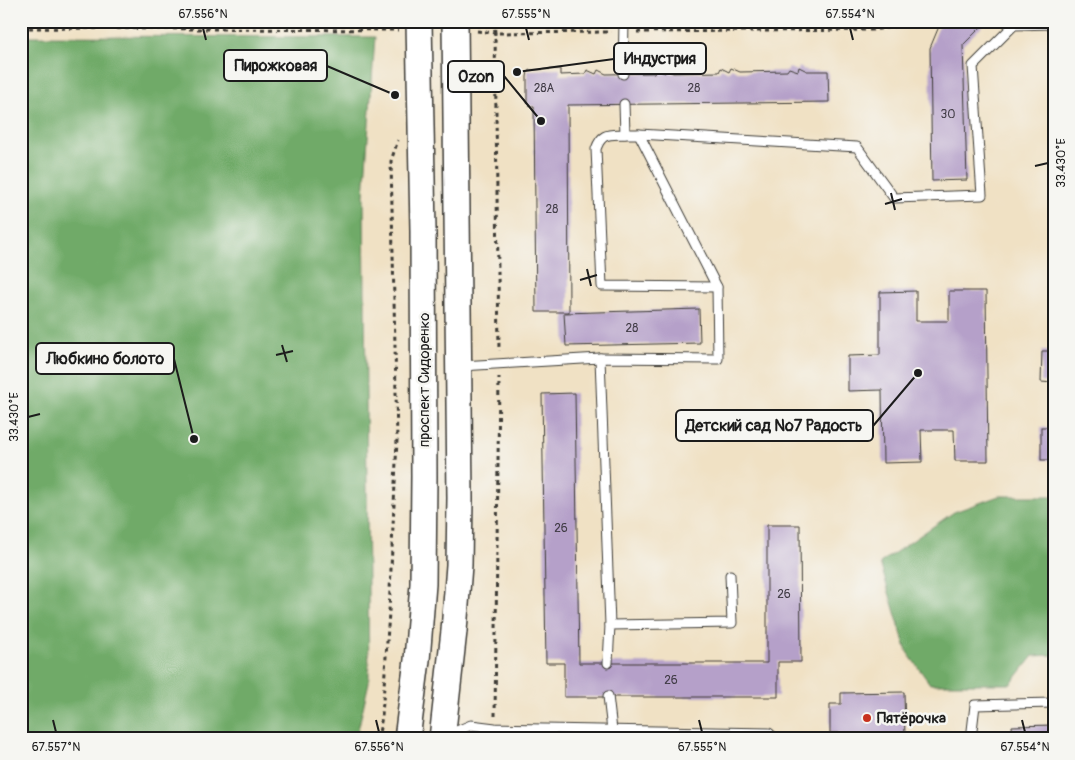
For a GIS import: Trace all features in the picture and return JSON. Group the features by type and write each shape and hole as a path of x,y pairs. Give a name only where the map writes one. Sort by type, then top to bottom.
{"main road":[{"name":"проспект Сидоренко","path":"407,737 423,584 423,241 418,21"},
{"path":"407,737 442,738 459,565 455,21"}],"lane":[{"path":"623,74 624,21"},
{"path":"716,287 602,286 596,149 600,140 607,135 639,134 857,147 894,198 982,195 973,66 1014,25 1054,24"},
{"path":"624,104 625,134"},
{"path":"458,366 600,358 718,359 716,287 639,134"},
{"path":"600,358 610,625 608,663"},
{"path":"610,625 732,623 730,575"},
{"path":"608,696 612,730"},
{"path":"971,739 975,705 1054,703"},
{"path":"442,738 471,725 495,728 612,730 771,737"}],"path":[{"path":"361,21 361,29"},
{"path":"494,21 495,33 872,30 912,24 915,21"},
{"path":"21,28 396,30 396,39"},
{"path":"378,739 382,716 389,612 397,440 391,161 400,136"}],"green space":[{"path":"108,21 362,21 362,23"},
{"path":"21,36 375,37 364,196 369,682 356,739 21,739"},
{"path":"999,496 1054,496 1054,655 1033,656 1011,684 930,684 907,652 880,563 954,512"}],"building":[{"path":"942,21 987,21 963,45 967,180 932,181 930,48"},
{"path":"799,67 807,71 828,71 829,102 568,105 569,312 536,312 534,106 530,106 527,102 528,71 560,69 560,75 585,74 587,70 596,74 598,70 606,74 654,73 656,70 665,73 666,70 673,73 719,72 721,68 729,72 731,68 740,72 787,71 789,68 798,71"},
{"path":"916,291 916,321 949,321 949,291 986,291 988,461 955,461 954,430 921,430 922,462 883,463 882,390 848,391 848,356 880,355 880,292"},
{"path":"699,309 700,343 566,346 564,313"},
{"path":"1042,351 1054,351 1054,383 1041,382"},
{"path":"575,393 579,663 767,663 767,525 800,525 801,662 778,662 778,697 564,697 564,663 546,663 542,394"},
{"path":"1041,427 1054,427 1054,460 1041,460"},
{"name":"Пятёрочка","path":"904,692 905,739 842,739 842,733 830,733 830,704 841,704 841,693"},
{"path":"1054,725 1054,739 1013,739 1012,726"}],"place":[{"name":"Индустрия","path":"517,72"},
{"name":"Пирожковая","path":"395,95"},
{"name":"Ozon","path":"541,121"},
{"name":"Детский сад №7 Радость","path":"918,373"},
{"name":"Любкино болото","path":"194,439"},
{"name":"Пятёрочка","path":"867,718"}]}
